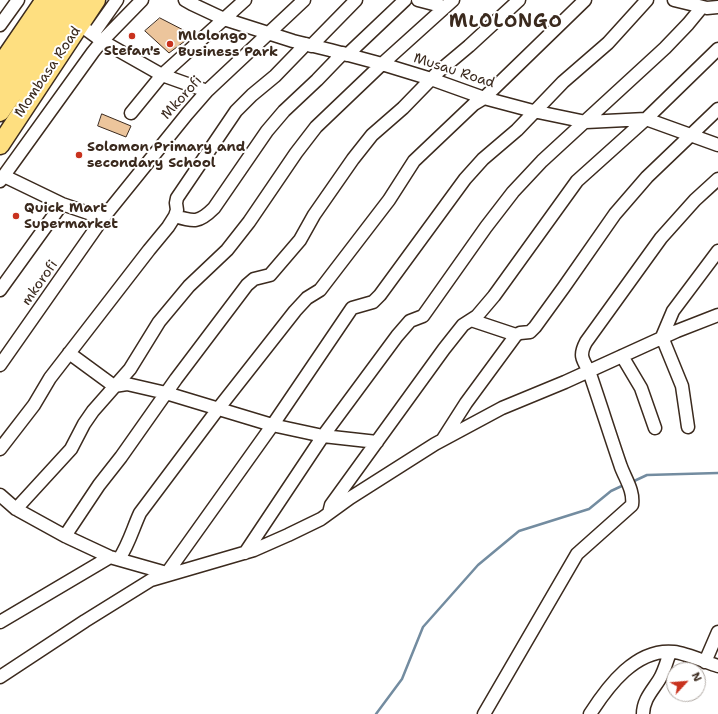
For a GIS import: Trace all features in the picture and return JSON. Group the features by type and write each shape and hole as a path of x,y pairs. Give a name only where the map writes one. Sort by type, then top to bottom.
{"highway":[{"path":"0,66 45,0"},
{"path":"0,88 60,0"},
{"path":"0,112 76,0"},
{"name":"Mombasa Road","path":"0,145 92,33 96,0"}],"street":[{"path":"0,25 18,0"},
{"path":"104,218 62,204 2,179 92,33 118,0"},
{"path":"92,33 142,0"},
{"name":"Musau Road","path":"185,0 224,19 309,45 432,79 484,98 534,111 586,122 646,119 718,145"},
{"path":"131,113 162,75 245,0"},
{"name":"Mkorofi","path":"104,218 207,91 268,32 304,0"},
{"path":"0,449 34,405 50,378 168,227 177,210 177,198 236,111 356,0"},
{"path":"175,216 191,221 199,220 207,215 214,208 267,131 284,111 405,0"},
{"path":"418,0 449,4"},
{"path":"65,536 99,485 247,285 254,278 270,274 300,240 314,215 353,159 372,135 519,0"},
{"path":"0,622 115,558 130,541 134,524 140,513 218,409 295,311 307,298 320,290 325,284 385,206 414,161 474,104 484,98 585,0"},
{"path":"168,574 352,308 373,302 380,295 465,179 483,160 517,130 563,82 608,43 647,0"},
{"path":"674,0 702,7 718,8"},
{"path":"16,509 71,449 84,424 93,411 130,370 160,322 189,286 227,250 249,222 296,153 316,127 382,64 449,4"},
{"path":"245,553 323,436 397,336 410,321 423,316 486,227 513,192 542,161 665,48 702,7"},
{"path":"92,33 162,75 207,91"},
{"path":"329,514 331,505 444,349 464,325 477,316 494,296 577,181 646,119 718,49"},
{"path":"471,320 516,335 530,332 564,288 615,214 647,177 718,109"},
{"path":"484,714 577,554 632,505 633,499 631,490 589,371 582,358 582,350 586,342 661,238 695,200 718,179"},
{"path":"0,290 62,204"},
{"name":"mkorofi","path":"0,365 104,218"},
{"path":"688,427 682,386 662,337 673,311 718,250"},
{"path":"0,677 151,580 245,553 288,535 321,519 384,476 442,441 502,408 589,371 662,337 718,315"},
{"path":"442,441 466,403 516,335"},
{"path":"69,353 114,386 127,384 166,393 272,425 323,436 377,442"},
{"path":"622,356 641,388 655,428"},
{"path":"0,495 16,509 65,536 115,558 168,574"},
{"path":"590,714 602,695 614,681 628,668 644,658 657,653 675,652 705,662 718,632"},
{"path":"642,714 643,707 649,694 660,679 670,652"},
{"path":"706,662 718,666"}],"building":[{"name":"Mlolongo Business Park","path":"160,18 193,35 169,53 145,31"},
{"path":"102,114 131,126 126,137 98,126"}],"waterway":[{"path":"632,482 647,475 718,473"},
{"path":"376,714 402,679 423,627 478,565 519,531 589,509 611,491 626,484"}],"place":[{"name":"Stefan's","path":"132,36"},
{"name":"Mlolongo Business Park","path":"170,44"},
{"name":"Solomon Primary and secondary School","path":"79,155"},
{"name":"Quick Mart Supermarket","path":"16,216"}],"district":[{"name":"MLOLONGO","path":"506,22"}]}
